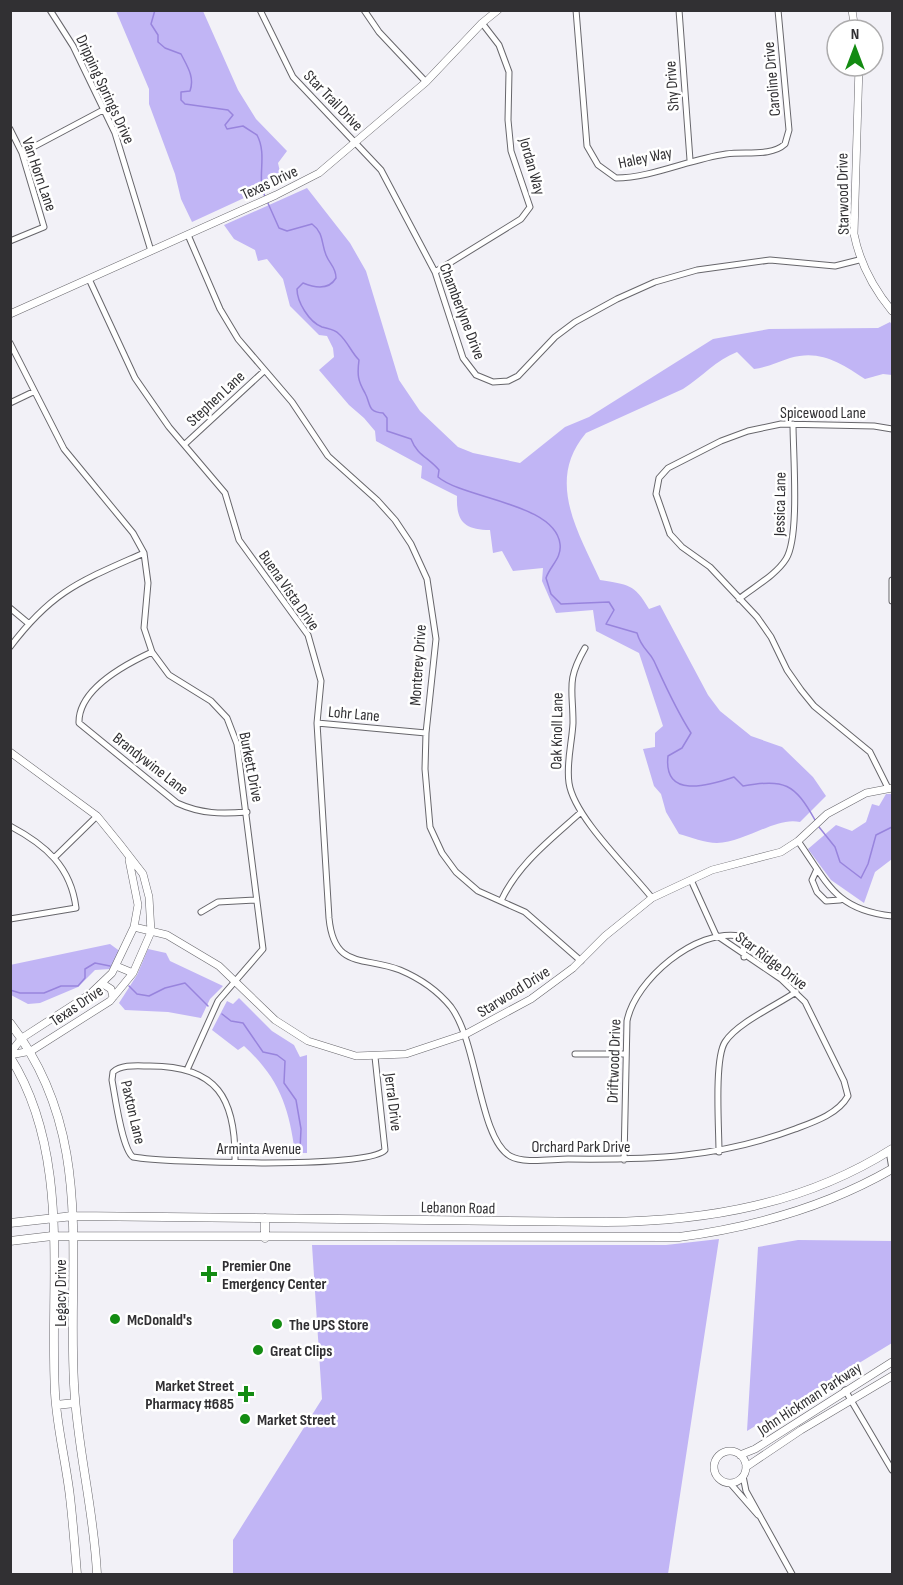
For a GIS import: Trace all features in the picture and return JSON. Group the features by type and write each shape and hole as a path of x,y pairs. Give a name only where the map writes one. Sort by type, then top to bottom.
{"main road":[{"name":"Legacy Drive","path":"10,1023 31,1050 49,1090 63,1131 69,1161 74,1216 75,1403 95,1541 97,1575"},
{"name":"Legacy Drive","path":"10,1055 19,1071 42,1128 51,1179 56,1406 70,1495 77,1575"},
{"name":"Lebanon Road","path":"10,1223 74,1216 606,1222 681,1220 782,1200 830,1182 891,1152"},
{"name":"Lebanon Road","path":"10,1241 52,1236 679,1237 759,1223 797,1212 839,1196 892,1169"},
{"path":"265,1218 265,1238"},
{"path":"56,1406 75,1403"}],"street":[{"name":"Dripping Springs Drive","path":"50,10 73,46 115,133 151,251"},
{"name":"Star Trail Drive","path":"260,10 293,77 357,143"},
{"path":"364,10 379,32 426,82"},
{"name":"Texas Drive","path":"10,314 276,195 320,173 426,82 482,23 498,10"},
{"name":"Haley Way","path":"576,10 587,146 598,165 610,176 623,178 690,160 740,152 772,152 785,144"},
{"name":"Shy Drive","path":"679,10 690,160"},
{"name":"Caroline Drive","path":"778,10 789,130 785,144"},
{"name":"Jordan Way","path":"435,272 520,219 530,207 511,151 509,72 499,45 482,23"},
{"name":"Starwood Drive","path":"859,78 854,234 859,260 879,295 892,311"},
{"path":"22,153 103,110"},
{"name":"Van Horn Lane","path":"10,129 22,153 44,227 10,242"},
{"name":"Chamberlyne Drive","path":"357,143 381,170 435,272 463,358 476,375 500,382 518,376 555,337 575,322 655,282 697,270 770,260 835,266 859,260"},
{"name":"Monterey Drive","path":"188,235 229,326 263,372 292,402 328,456 377,500 395,520 411,544 427,579 434,610 436,639 426,733 425,769 430,826 442,853 456,872 478,891 525,912 581,961"},
{"name":"Buena Vista Drive","path":"89,279 135,378 157,411 225,493 239,540 308,635 321,681 317,723 329,926 336,945 346,956"},
{"name":"Burkett Drive","path":"10,342 33,392 64,449 98,493 134,533 144,553 148,583 144,628 152,652 169,675 211,701 227,718 237,744 248,812 255,900 263,949 214,1007 187,1070"},
{"name":"Stephen Lane","path":"185,444 263,372"},
{"path":"10,403 33,392"},
{"name":"Spicewood Lane","path":"740,599 710,567 682,547 670,534 658,504 659,478 668,468 748,430 793,424 874,426 892,429"},
{"name":"Jessica Lane","path":"740,599 785,561 789,552 793,526 793,424"},
{"path":"10,647 28,623 58,595 90,577 144,553"},
{"path":"892,580 892,597"},
{"path":"740,599 771,637 787,670 814,706 870,752 890,788"},
{"path":"10,608 28,623"},
{"name":"Oak Knoll Lane","path":"585,648 572,670 572,743 568,764 569,785 580,813 652,898"},
{"name":"Brandywine Lane","path":"152,652 128,663 100,683 79,715 79,723 177,803 195,811 215,814 248,812"},
{"name":"Lohr Lane","path":"317,723 426,733"},
{"name":"Texas Drive","path":"10,752 97,816 142,874 149,897 151,932 133,973 113,997 31,1050 10,1055"},
{"name":"Starwood Drive","path":"134,927 167,935 209,959 237,980 271,1017 293,1033 335,1051 375,1057 411,1053 466,1034 526,1003 581,961 605,936 652,898 712,870 781,852 798,841 827,814 866,793 890,788"},
{"path":"501,901 510,881 525,862 580,813"},
{"path":"55,857 97,816"},
{"path":"10,826 55,857 74,886 76,908 10,919"},
{"path":"798,841 840,900 854,908 892,916"},
{"name":"Texas Drive","path":"10,1055 22,1038 103,984 116,966 134,927 138,905 128,857"},
{"path":"817,869 812,880 817,892 826,900 840,900"},
{"name":"Star Ridge Drive","path":"691,880 716,935 796,992 814,1016 844,1081 848,1096"},
{"path":"201,912 218,902 255,900"},
{"path":"716,935 740,936 744,942 744,957"},
{"name":"Driftwood Drive","path":"624,1160 625,1054 630,1005 637,993 672,960 692,946 716,935"},
{"name":"Orchard Park Drive","path":"346,956 360,963 397,969 418,980 447,1003 466,1034 492,1136 502,1151 514,1158 624,1160 672,1158 719,1152 801,1126 838,1109 848,1096"},
{"path":"116,966 133,973"},
{"path":"103,984 111,989 113,997"},
{"path":"719,1152 720,1062 725,1041 744,1025 796,992"},
{"path":"65,1011 74,1024"},
{"path":"575,1054 625,1054"},
{"name":"Jerral Drive","path":"375,1057 385,1150"},
{"name":"Paxton Lane","path":"131,1156 125,1142 111,1080 112,1073 117,1068 124,1067 169,1066 187,1070"},
{"path":"187,1070 212,1084 227,1105 235,1128 234,1162"},
{"name":"Arminta Avenue","path":"131,1156 234,1162 347,1162 376,1157 385,1150"},
{"path":"891,1152 892,1169"},
{"name":"John Hickman Parkway","path":"740,1455 754,1449 892,1362"},
{"name":"John Hickman Parkway","path":"746,1467 892,1376"},
{"path":"845,1390 892,1470"},
{"path":"759,1516 730,1483 717,1476 715,1461 726,1452 740,1455 746,1467 743,1476 746,1491 792,1575"},
{"path":"730,1483 743,1476"}],"shaded area":[{"path":"116,11 203,11 238,90 256,119 287,151 278,163 281,176 279,182 192,222 181,199 175,174 149,104 149,89"},
{"path":"307,188 350,243 366,271 399,380 420,411 458,447 473,453 520,463 565,427 589,417 713,339 769,329 878,328 890,322 892,325 892,375 883,374 865,379 830,359 811,355 790,358 754,369 737,352 722,359 683,389 586,433 574,451 568,470 567,488 570,507 583,544 600,580 629,587 639,594 649,609 660,605 708,695 720,711 751,736 782,747 813,777 826,796 800,822 781,823 738,839 717,843 679,834 666,812 661,794 654,786 643,749 655,747 655,733 663,726 639,653 596,631 593,610 556,613 542,581 543,568 513,571 502,551 493,553 490,530 468,526 460,518 457,496 421,478 422,466 376,441 375,431 319,370 334,357 333,348 327,336 319,335 290,306 283,279 267,259 258,261 255,250 234,239 224,225"},
{"path":"886,794 892,794 892,859 875,872 864,903 831,880 808,849 836,825 852,831 866,822 872,804 879,806"},
{"path":"110,944 121,952 110,969 95,970 78,987 40,1003 28,1004 11,995 10,965"},
{"path":"148,949 166,953 170,961 223,986 210,999 201,1018 168,1012 125,1010 119,1003 137,975"},
{"path":"239,998 272,1031 294,1045 300,1057 307,1055 307,1153 295,1153 285,1107 266,1070 244,1046 238,1050 212,1030 227,1001 233,1004"},
{"path":"719,1239 668,1574 233,1574 233,1540 322,1399 312,1245 666,1245"},
{"path":"798,1240 892,1241 892,1343 747,1431 758,1247"}],"waterway":[{"path":"155,10 151,24 158,35 158,42 165,48 181,54 190,72 192,81 190,91 181,92 181,100 185,104 228,110 233,115 225,125 227,129 243,126 257,135 262,151 262,182 265,197"},
{"path":"267,201 279,228 287,231 312,224 319,231 336,278 330,285 321,287 303,283 297,289 299,300 313,321 337,332 359,360 358,374 361,385 370,407 374,411 383,413 387,418 387,431 411,439 420,453 439,470 438,477 451,485 507,503 542,519 554,530 560,544 558,558 546,578 551,594 561,604 609,602 614,610 606,624 637,633 691,733 682,748 668,756 668,770 673,779 689,786 712,784 734,777 743,786 769,783 787,786 801,798 815,820"},
{"path":"819,827 835,847 840,862 861,878 868,864 876,835 892,827"},
{"path":"10,990 20,993 44,993 61,986 78,986 85,978 85,969 95,963 110,966"},
{"path":"129,986 137,994 149,996 165,988 185,983 208,1006"},
{"path":"222,1014 231,1021 243,1023 263,1052 277,1055 285,1061 284,1083 296,1100 301,1129 300,1149"}],"place":[{"name":"Premier One Emergency Center","path":"209,1274"},
{"name":"McDonald's","path":"115,1319"},
{"name":"The UPS Store","path":"277,1324"},
{"name":"Great Clips","path":"258,1350"},
{"name":"Market Street Pharmacy #685","path":"246,1394"},
{"name":"Market Street","path":"245,1419"}]}
